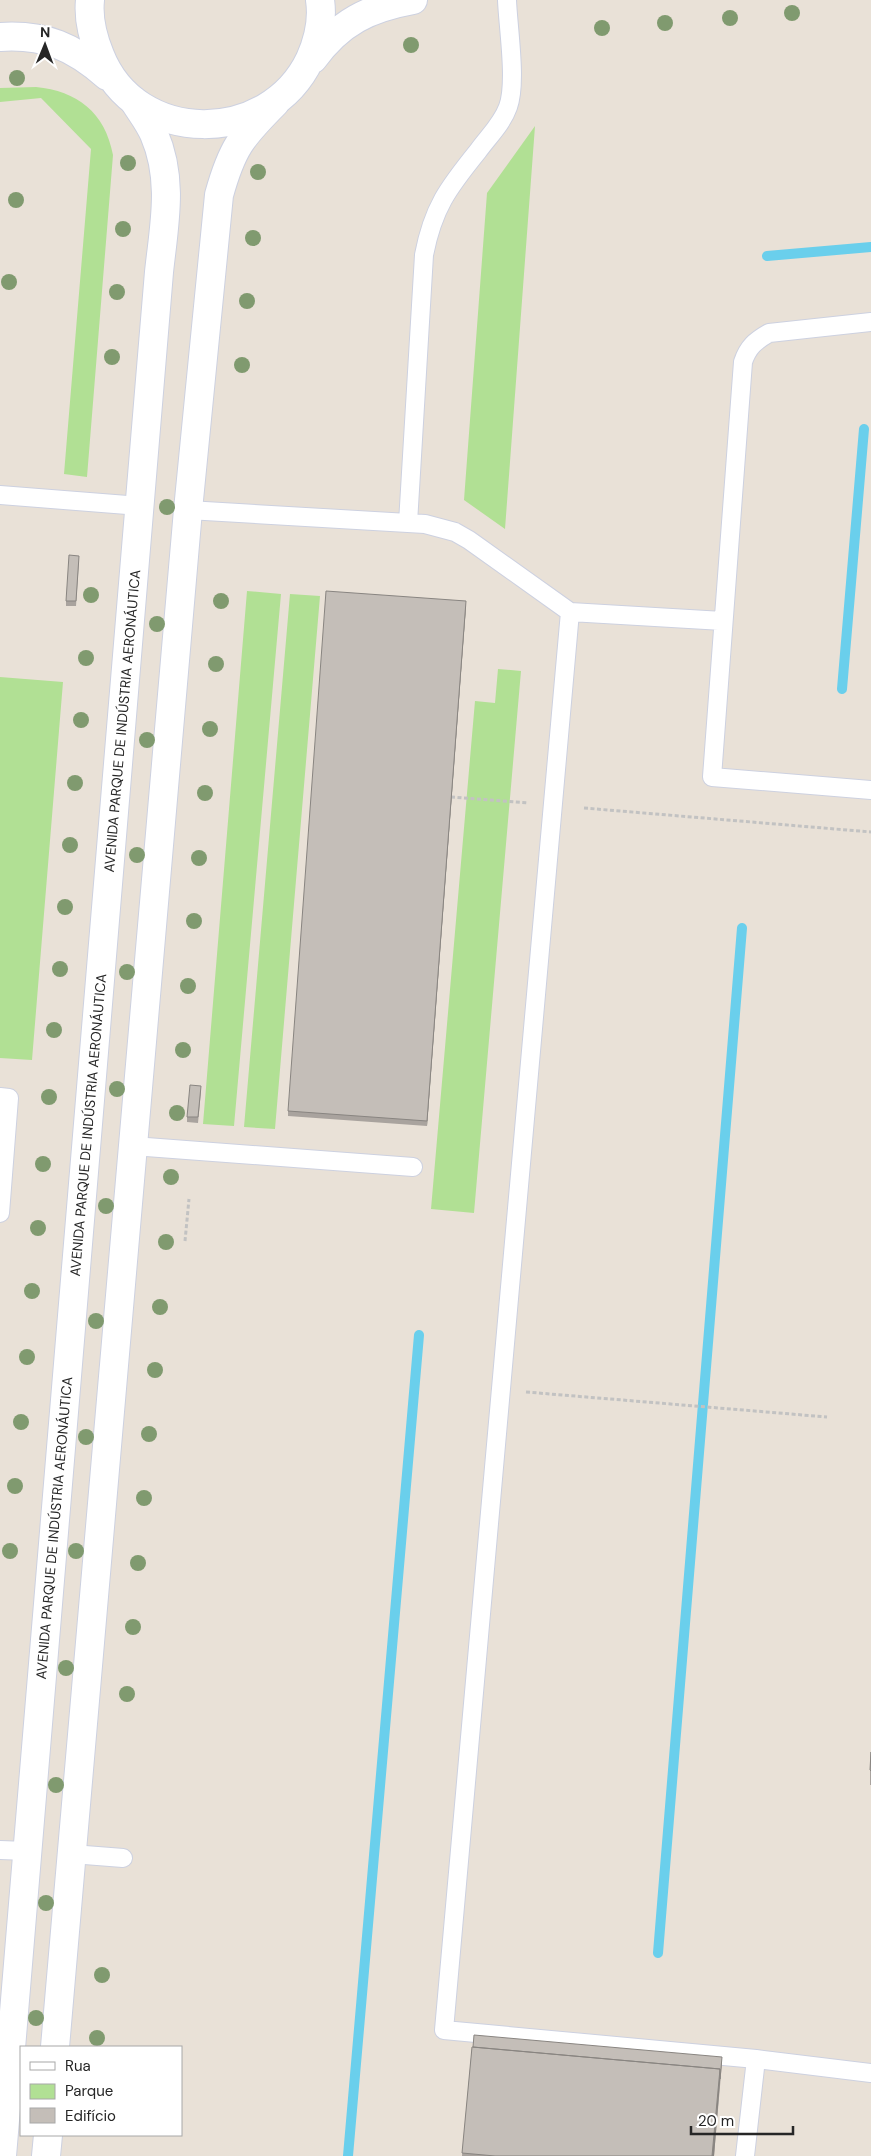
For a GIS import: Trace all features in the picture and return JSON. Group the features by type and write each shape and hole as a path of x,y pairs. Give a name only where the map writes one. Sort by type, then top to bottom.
{"street":[{"name":"AVENIDA PARQUE DE INDÚSTRIA AERONÁUTICA","path":"2,2156 167,194 160,152 153,133 104,66 93,38 90,0"},
{"path":"303,72 316,45 322,11 320,0"},
{"path":"56,2046 188,510 219,196 233,153 242,138 284,95 324,44 359,15 385,5 413,0"},
{"path":"0,37 39,38 57,43 77,53 125,93 162,117 195,125 228,123 259,112 284,95"},
{"path":"46,2156 48,2136"}],"lane":[{"path":"408,524 426,247 437,208 448,189 494,130 509,106 511,72 507,0"},
{"path":"871,322 769,333 757,340 748,349 743,362 712,777 871,790"},
{"path":"0,495 140,506"},
{"path":"188,510 425,524 455,532 570,612 723,621"},
{"path":"570,612 444,2030 871,2070"},
{"path":"0,1097 9,1098 0,1213"},
{"path":"133,1146 413,1167"},
{"path":"0,1850 27,1851"},
{"path":"72,1854 123,1858"},
{"path":"745,2156 756,2059"}],"path":[{"path":"451,797 528,803"},
{"path":"584,808 871,832"},
{"path":"185,1241 189,1199"},
{"path":"500,1390 827,1417"}],"green space":[{"path":"36,87 64,93 87,106 103,127 113,155 87,477 64,474 91,149 41,98 0,102 0,88"},
{"path":"535,126 505,529 464,500 487,193"},
{"path":"247,591 281,594 234,1126 203,1124"},
{"path":"290,594 320,596 275,1129 244,1127"},
{"path":"498,669 521,671 474,1213 431,1209 475,701 495,703"},
{"path":"0,677 63,682 32,1060 0,1058"}],"building":[{"path":"69,555 79,556 76,601 66,601"},
{"path":"326,591 466,601 427,1121 288,1111"},
{"path":"190,1085 201,1086 198,1117 187,1117"},
{"path":"474,2035 722,2057 720,2079 720,2069 473,2047"},
{"path":"472,2047 720,2069 712,2156 495,2156 462,2153"}],"waterway":[{"path":"767,256 871,247"},
{"path":"842,689 864,429"},
{"path":"658,1953 742,928"},
{"path":"348,2156 419,1335"}]}
